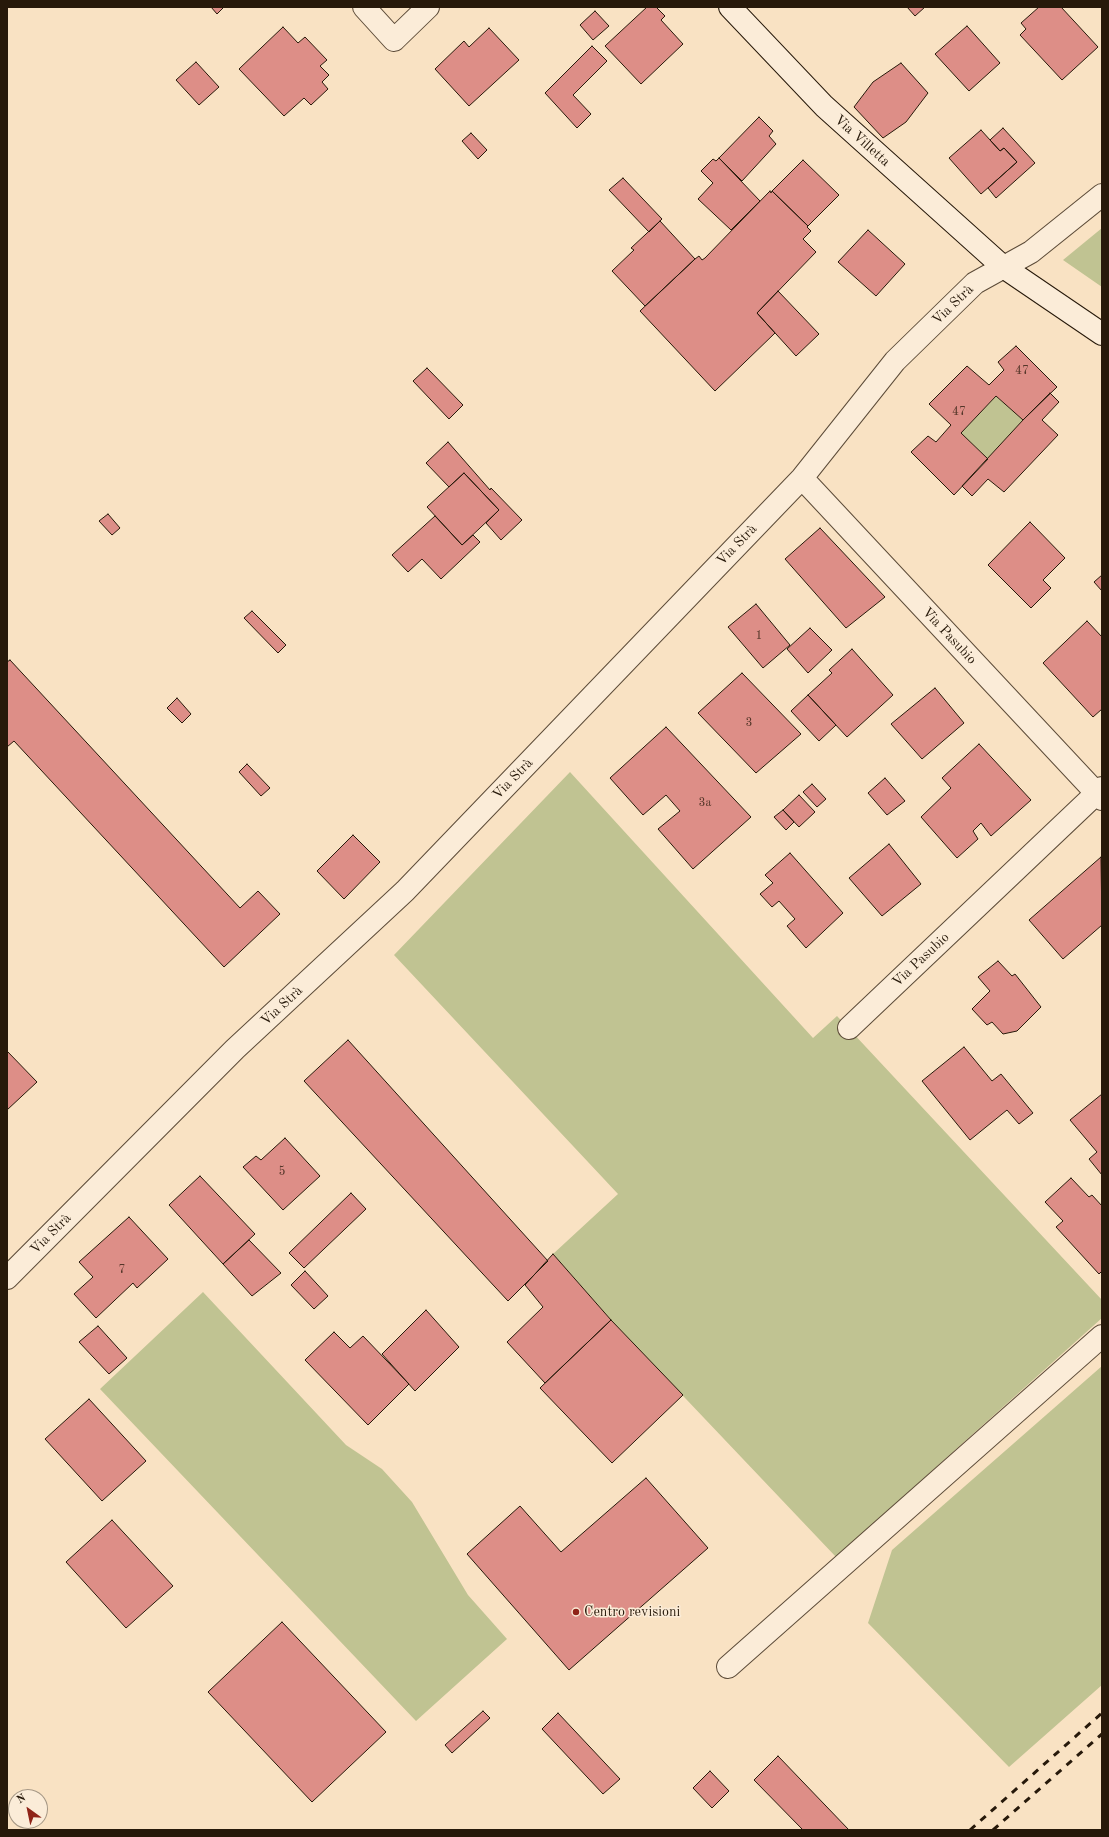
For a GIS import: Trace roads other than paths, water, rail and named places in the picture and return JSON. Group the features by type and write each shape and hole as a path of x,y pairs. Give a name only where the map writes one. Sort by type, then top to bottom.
{"street":[{"path":"364,7 394,40 428,7"},
{"name":"Via Villetta","path":"730,7 824,106 1002,266 1102,334"},
{"name":"Via Strà","path":"7,1278 235,1049 405,891 802,478 895,361 975,283 1002,266 1031,252 1102,195"},
{"name":"Via Pasubio","path":"802,478 1100,793 849,1028"},
{"path":"728,1667 1102,1336"}],"railway":[{"path":"970,1830 1102,1713"},
{"path":"993,1830 1102,1734"}],"place":[{"name":"Centro revisioni","path":"576,1612"}]}
